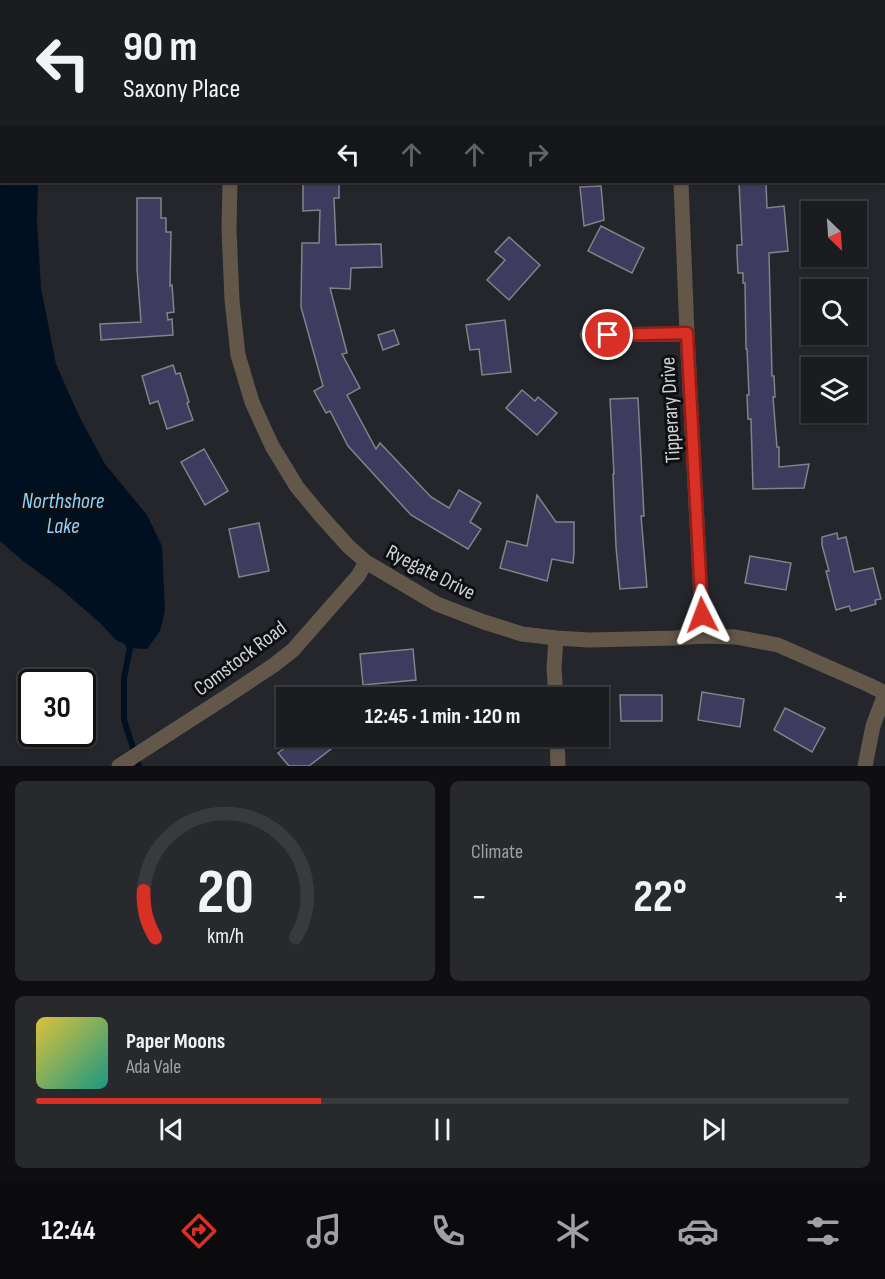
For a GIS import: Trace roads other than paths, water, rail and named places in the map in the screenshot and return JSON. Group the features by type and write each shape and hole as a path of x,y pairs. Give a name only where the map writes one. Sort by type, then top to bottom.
{"street":[{"name":"Ryegate Drive","path":"230,183 232,300 238,355 252,402 272,446 297,487 348,546 366,562 437,604 522,634 589,640 736,637 778,645 885,694"},
{"name":"Tipperary Drive","path":"681,183 703,636"},
{"path":"587,335 687,333"},
{"name":"Comstock Road","path":"119,766 274,665 293,650 358,576 366,562"},
{"path":"555,687 556,638"},
{"path":"865,766 873,726 885,694"},
{"path":"557,747 558,766"}],"water":[{"name":"Northshore Lake","path":"0,183 38,183 37,221 41,288 56,364 79,416 105,464 147,515 162,546 165,611 160,631 147,649 130,648 116,640 61,589 0,541"}],"waterway":[{"path":"126,639 130,648 124,678 124,720 139,766"}]}
